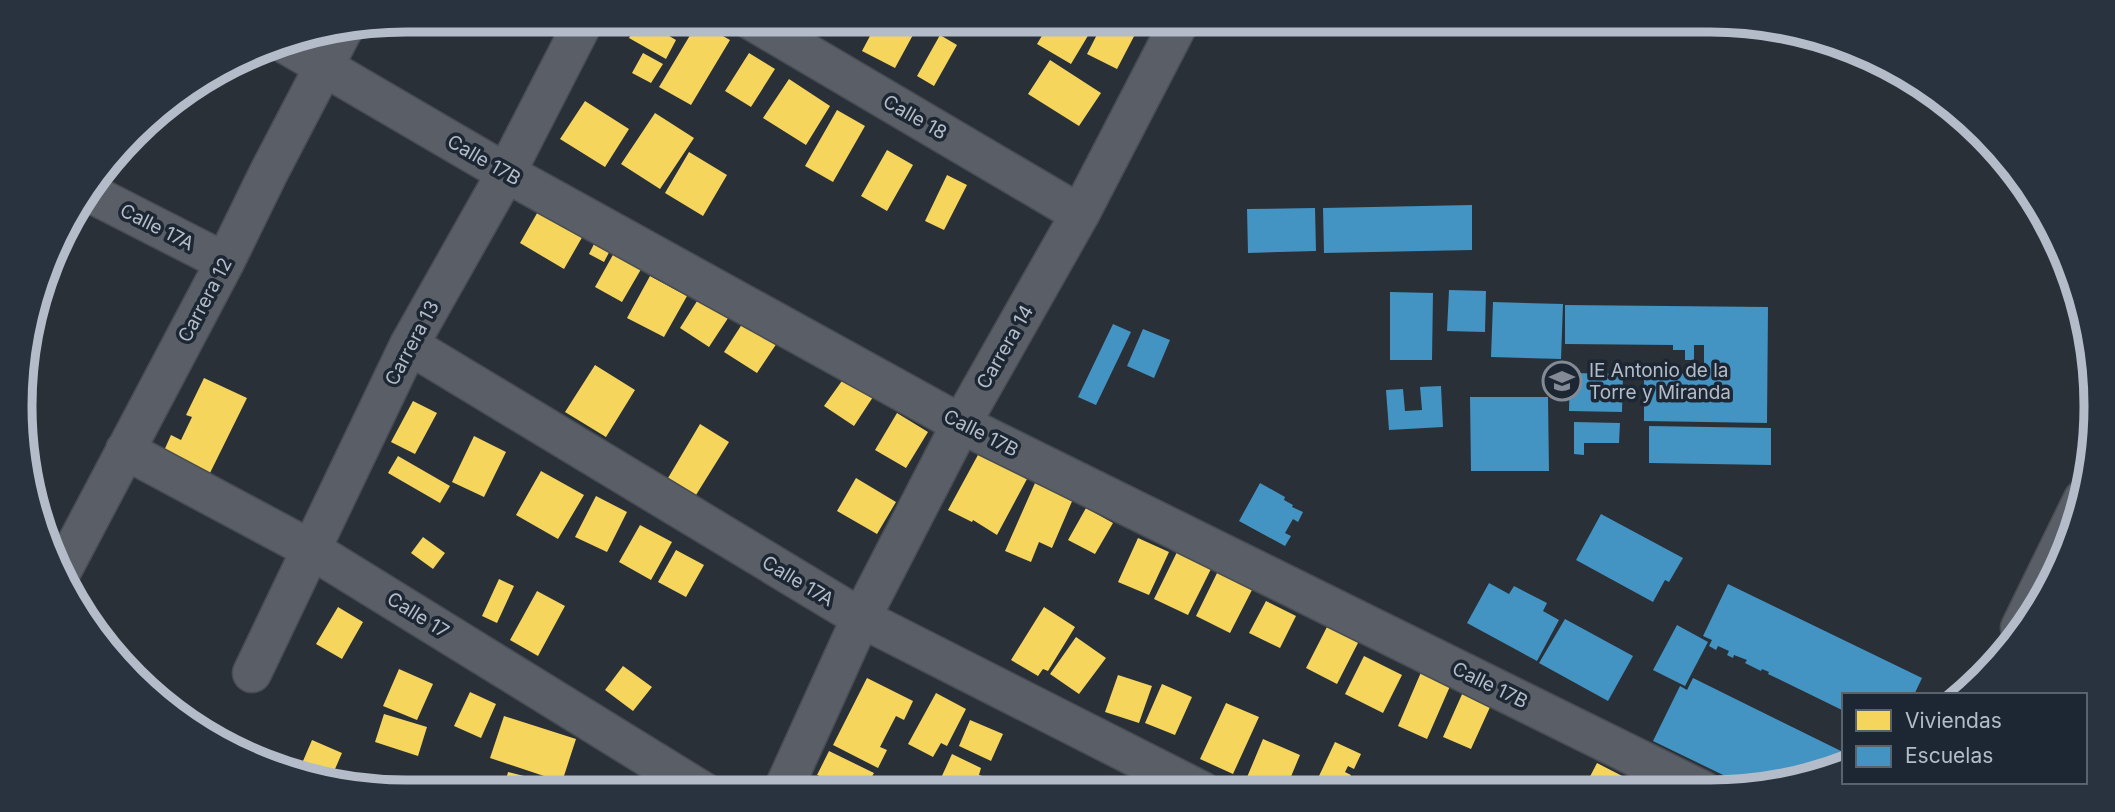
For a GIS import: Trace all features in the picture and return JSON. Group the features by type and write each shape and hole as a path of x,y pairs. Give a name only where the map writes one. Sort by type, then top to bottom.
{"street":[{"name":"Carrera 13","path":"252,673 409,345 506,173 578,32"},
{"name":"Calle 18","path":"771,32 1080,214"},
{"name":"Carrera 14","path":"787,780 861,618 961,424 1080,214 1173,32"},
{"name":"Carrera 12","path":"66,563 225,262 339,38"},
{"name":"Calle 17B","path":"294,49 506,173 961,424 1682,780"},
{"name":"Calle 17A","path":"96,196 225,262"},
{"name":"Calle 17A","path":"409,345 861,618 1180,780"},
{"name":"Calle 17","path":"125,450 312,550 685,780"}],"building: Viviendas":[{"path":"632,32 662,32 676,40 666,59 629,38"},
{"path":"692,32 716,32 730,40 691,105 659,87"},
{"path":"872,32 915,32 895,68 862,51"},
{"path":"1044,32 1090,32 1071,64 1037,44"},
{"path":"1098,32 1136,32 1117,69 1087,54"},
{"path":"940,35 957,45 934,86 917,76"},
{"path":"643,53 663,64 651,83 632,73"},
{"path":"749,53 775,69 751,107 725,91"},
{"path":"1050,60 1101,93 1079,126 1028,94"},
{"path":"789,79 830,106 806,145 763,118"},
{"path":"585,101 629,129 605,167 560,139"},
{"path":"837,110 865,126 833,182 805,166"},
{"path":"655,113 694,138 660,189 621,164"},
{"path":"887,150 913,165 887,211 861,196"},
{"path":"689,152 727,175 703,216 665,193"},
{"path":"947,175 967,185 944,230 925,221"},
{"path":"544,201 588,227 564,269 520,243"},
{"path":"599,234 615,241 604,262 589,254"},
{"path":"619,244 647,259 622,302 595,287"},
{"path":"650,276 687,296 664,337 627,318"},
{"path":"704,290 734,309 709,347 680,328"},
{"path":"746,318 779,340 757,373 724,352"},
{"path":"595,365 635,390 606,437 565,412"},
{"path":"204,378 247,398 209,475 163,453 171,435 181,440 192,417 186,415"},
{"path":"844,378 873,397 854,426 824,406"},
{"path":"413,401 437,413 415,454 391,442"},
{"path":"897,413 928,432 906,468 875,450"},
{"path":"700,424 729,442 696,495 668,478"},
{"path":"474,436 506,452 484,497 452,482"},
{"path":"979,453 1027,479 997,535 973,520 972,522 948,510"},
{"path":"398,456 450,486 440,503 388,473"},
{"path":"541,471 584,495 558,539 516,515"},
{"path":"856,478 896,502 877,534 837,511"},
{"path":"1035,483 1073,499 1052,548 1039,542 1031,562 1005,551"},
{"path":"596,496 627,512 607,552 575,537"},
{"path":"1086,508 1113,523 1095,554 1068,540"},
{"path":"640,525 672,542 651,580 619,562"},
{"path":"423,537 445,553 433,569 411,553"},
{"path":"1138,538 1169,552 1149,595 1118,582"},
{"path":"676,550 704,565 686,597 658,582"},
{"path":"1177,552 1211,569 1188,615 1154,599"},
{"path":"1218,571 1253,588 1230,633 1196,616"},
{"path":"499,579 514,586 497,623 482,616"},
{"path":"537,591 565,606 538,656 510,640"},
{"path":"1266,601 1296,616 1280,648 1249,633"},
{"path":"338,607 363,622 342,659 316,644"},
{"path":"1044,607 1075,627 1048,671 1043,669 1038,676 1011,660"},
{"path":"1329,623 1360,639 1337,684 1306,668"},
{"path":"1076,637 1106,658 1079,694 1050,674"},
{"path":"1364,656 1402,675 1383,713 1345,694"},
{"path":"623,666 652,687 633,711 605,690"},
{"path":"399,669 433,684 417,720 383,706"},
{"path":"1422,670 1451,684 1427,739 1398,726"},
{"path":"1118,675 1152,686 1139,723 1105,712"},
{"path":"867,678 913,701 904,720 896,716 880,747 887,750 878,768 833,745"},
{"path":"1162,684 1192,697 1175,735 1145,723"},
{"path":"470,692 496,704 481,738 454,726"},
{"path":"1463,692 1491,705 1471,749 1443,737"},
{"path":"936,693 966,709 947,746 941,743 933,757 908,744"},
{"path":"1226,703 1259,717 1233,774 1200,759"},
{"path":"384,714 427,727 418,756 375,742"},
{"path":"504,716 576,739 563,780 490,758"},
{"path":"970,720 1003,734 991,761 959,746"},
{"path":"1263,739 1300,755 1290,780 1246,780"},
{"path":"312,740 342,753 333,773 301,766"},
{"path":"1335,742 1361,754 1354,769 1348,766 1345,772 1351,775 1349,780 1328,780 1319,776"},
{"path":"829,751 874,773 870,780 824,780 825,778 817,775"},
{"path":"952,754 981,768 979,775 985,777 984,780 940,780"},
{"path":"1597,763 1630,780 1588,780"},
{"path":"508,772 540,780 506,780"}],"building: Escuelas":[{"path":"1472,205 1472,250 1324,253 1323,208"},
{"path":"1315,208 1316,251 1248,253 1247,209"},
{"path":"1449,290 1486,291 1485,332 1447,331"},
{"path":"1390,292 1433,293 1432,360 1390,360"},
{"path":"1493,302 1563,304 1561,359 1491,357"},
{"path":"1565,305 1768,307 1767,423 1644,421 1644,373 1704,374 1704,345 1694,345 1694,360 1685,360 1685,350 1673,350 1673,345 1565,344"},
{"path":"1113,324 1131,332 1096,405 1078,397"},
{"path":"1143,329 1170,340 1154,378 1127,366"},
{"path":"1570,373 1623,374 1622,412 1569,411"},
{"path":"1441,386 1443,427 1389,430 1386,390 1403,389 1405,411 1422,410 1420,387"},
{"path":"1470,397 1548,397 1549,471 1471,471"},
{"path":"1574,422 1620,423 1619,443 1584,443 1584,455 1574,454"},
{"path":"1649,426 1771,428 1771,465 1649,463"},
{"path":"1260,483 1285,497 1284,500 1293,505 1292,507 1303,512 1298,522 1293,519 1285,533 1291,536 1285,546 1239,521"},
{"path":"1601,514 1683,558 1669,582 1665,580 1653,602 1576,560"},
{"path":"1489,583 1509,594 1514,586 1547,603 1543,611 1559,620 1537,661 1467,623"},
{"path":"1728,584 1922,678 1915,693 1842,693 1842,710 1768,674 1769,672 1745,663 1747,660 1727,655 1729,651 1718,646 1716,650 1709,646 1712,640 1703,636"},
{"path":"1565,619 1633,656 1608,701 1539,663"},
{"path":"1677,625 1708,642 1685,686 1653,670"},
{"path":"1693,678 1842,749 1842,756 1806,768 1733,780 1653,741 1680,686 1687,690"}],"place":[{"name":"IE Antonio de la Torre y Miranda","path":"1562,381"}]}
